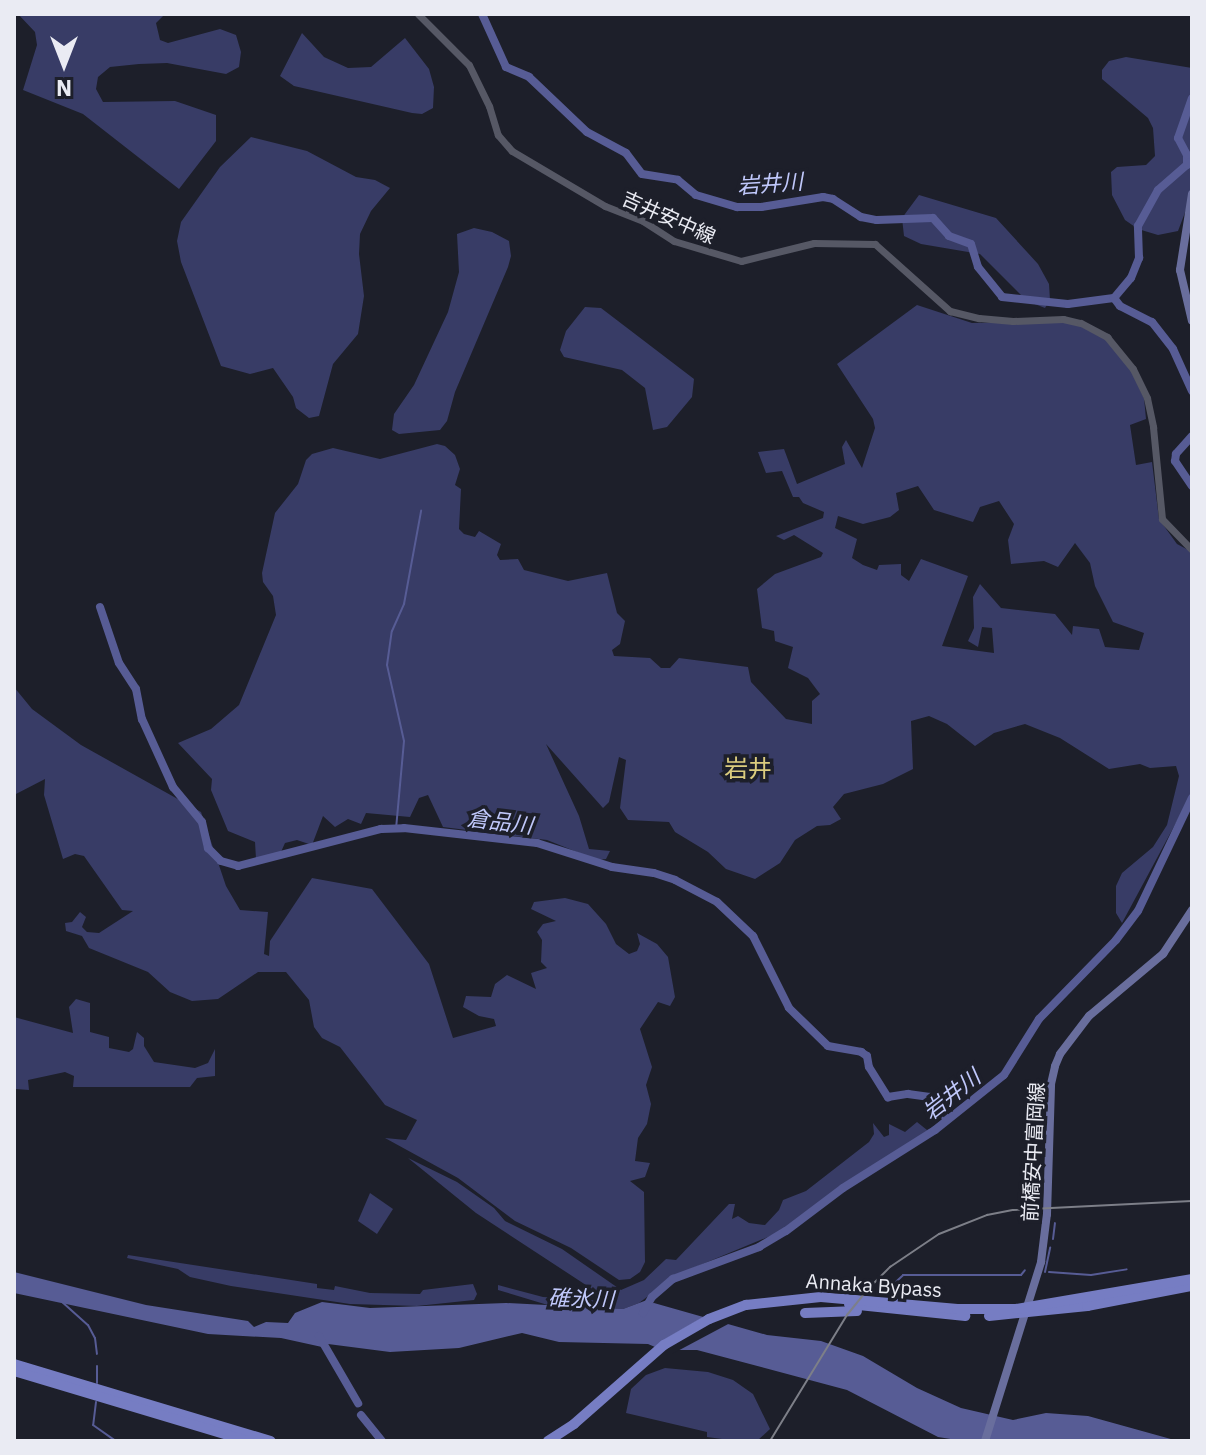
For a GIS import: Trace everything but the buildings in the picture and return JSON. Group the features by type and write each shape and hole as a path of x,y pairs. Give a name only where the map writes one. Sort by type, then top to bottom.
{"highway":[{"name":"Annaka Bypass","path":"1026,1311 1192,1279"},
{"name":"Annaka Bypass","path":"560,1441 681,1341 751,1307 849,1302 916,1308 1026,1311 1192,1286"},
{"path":"801,1290 849,1302"},
{"path":"805,1313 849,1302"},
{"path":"14,1364 271,1441"},
{"path":"14,1371 247,1441"},
{"name":"Annaka Bypass","path":"548,1441 579,1424"}],"main road":[{"name":"吉井安中線","path":"418,14 469,65 489,106 498,135 512,151 605,206 643,221 674,241 741,261 814,243 875,244 950,311 990,319 1063,319 1081,323 1107,337 1133,369 1147,398 1162,519 1192,550"},
{"path":"1192,194 1180,270 1192,321"},
{"name":"前橋安中富岡線","path":"985,1441 1041,1262 1048,1203 1051,1084 1060,1054 1089,1016 1163,954 1192,910"}],"shaded area":[{"path":"18,14 165,14 156,23 160,40 168,43 220,29 236,35 241,52 239,67 226,74 167,63 110,67 98,77 96,89 103,102 175,101 216,115 216,141 179,189 83,114 23,90 37,45 35,32"},
{"path":"302,33 324,57 348,68 371,67 405,38 429,69 434,87 433,108 422,114 412,113 294,86 280,76"},
{"path":"1126,57 1192,68 1192,194 1178,231 1158,235 1138,229 1125,220 1112,195 1111,172 1117,167 1146,165 1155,156 1153,128 1148,118 1102,79 1102,70 1109,61"},
{"path":"251,137 307,151 356,177 375,180 390,188 371,211 360,234 364,296 358,334 333,364 319,416 309,418 296,408 293,397 273,368 250,374 221,366 181,262 177,241 181,222 220,167"},
{"path":"919,195 996,218 1038,264 1049,284 1050,300 1045,308 1027,301 980,254 921,244 904,236 902,218"},
{"path":"474,228 492,232 509,241 511,256 508,267 455,392 447,421 440,430 399,434 392,430 394,414 414,385 448,312 459,272 457,234"},
{"path":"917,305 972,323 1062,321 1080,326 1105,339 1130,369 1144,398 1146,419 1130,425 1136,465 1152,462 1159,519 1177,544 1192,552 1192,793 1122,923 1116,913 1116,886 1122,873 1153,847 1167,825 1179,776 1176,766 1150,768 1140,764 1109,769 1060,738 1025,724 994,733 975,746 947,724 929,716 911,721 913,769 883,784 844,794 833,807 841,819 830,825 817,826 795,840 780,863 755,879 726,869 708,852 675,832 669,822 628,820 620,808 626,760 619,757 609,802 603,808 546,744 579,816 589,849 610,851 606,859 597,860 547,840 443,827 428,795 419,798 410,817 366,813 361,824 348,819 335,827 323,816 312,845 297,840 285,843 280,854 256,859 255,842 228,831 211,790 212,779 178,743 211,729 239,705 276,615 273,596 263,582 262,573 275,513 298,484 306,460 312,454 333,448 380,459 437,444 445,446 455,455 460,469 455,485 461,489 459,529 464,534 475,537 479,531 501,544 497,555 500,560 518,559 524,570 568,581 607,573 617,613 625,621 620,644 612,650 614,656 650,658 661,668 670,668 679,658 748,667 751,682 786,719 812,724 812,701 820,694 808,678 788,668 793,647 775,641 774,631 762,628 757,589 775,574 821,557 823,553 794,535 784,540 776,536 823,518 824,512 803,503 799,497 793,497 782,471 766,473 758,452 784,449 797,484 845,464 842,447 846,440 862,468 875,428 873,419 837,364","holes":["918,486 934,510 973,522 980,507 999,501 1014,524 1008,540 1011,564 1044,561 1058,567 1075,543 1090,563 1095,586 1113,622 1144,633 1139,650 1105,647 1099,629 1073,626 1072,635 1055,614 1001,608 980,584 973,597 974,628 968,641 978,647 982,627 992,628 994,653 942,646 968,576 921,559 909,581 901,575 901,564 879,565 877,570 863,565 852,558 857,539 835,528 838,516 863,524 890,517 899,510 896,493"]},
{"path":"585,307 601,308 694,379 692,397 667,427 653,430 645,388 622,370 564,357 560,350 566,331"},
{"path":"14,687 32,709 81,745 201,812 226,886 240,910 268,912 264,954 269,956 270,941 312,878 372,889 429,964 453,1038 496,1026 494,1019 479,1016 463,1007 466,996 491,997 495,984 507,975 536,989 531,973 547,968 541,962 542,940 537,932 543,924 556,921 531,909 534,902 565,898 588,904 606,924 616,944 629,954 637,951 640,944 637,933 657,944 668,957 675,997 670,1006 658,1002 640,1029 652,1067 646,1085 651,1104 647,1124 638,1138 635,1161 650,1163 645,1177 630,1181 644,1192 645,1262 640,1272 630,1279 619,1280 571,1248 515,1221 458,1178 385,1138 406,1140 417,1120 385,1105 340,1047 322,1038 314,1027 309,1000 286,972 258,972 218,999 192,1001 170,992 148,972 89,948 82,936 66,931 65,923 72,922 80,912 86,917 82,927 87,932 99,933 133,911 122,910 84,856 75,854 63,859 44,795 45,779 14,795"},
{"path":"76,999 90,1003 90,1032 109,1037 109,1048 129,1052 133,1049 137,1032 144,1038 144,1046 154,1062 195,1068 208,1063 215,1049 215,1076 197,1078 190,1087 73,1087 74,1076 65,1072 28,1080 29,1090 16,1089 14,1017 73,1033 69,1007"},
{"path":"917,1122 927,1130 935,1126 775,1234 676,1275 639,1303 623,1309 551,1306 498,1290 498,1285 543,1297 603,1301 592,1289 476,1213 408,1158 457,1182 494,1208 505,1221 562,1249 621,1290 644,1280 666,1259 676,1260 729,1204 735,1204 732,1219 738,1216 749,1223 765,1225 779,1210 783,1200 806,1191 869,1142 874,1134 873,1123 884,1137 889,1135 889,1124 905,1132"},
{"path":"370,1193 393,1209 377,1234 358,1221"},
{"path":"128,1255 317,1284 317,1288 334,1290 335,1286 370,1293 420,1294 423,1290 473,1284 477,1294 474,1300 417,1306 350,1304 190,1277 178,1269 127,1258"},
{"path":"14,1272 146,1305 248,1321 254,1327 266,1322 288,1323 295,1313 322,1302 370,1308 506,1303 623,1309 647,1300 646,1304 654,1303 767,1335 821,1341 863,1356 917,1388 961,1408 1013,1420 1046,1413 1088,1416 1178,1441 963,1441 938,1437 847,1390 697,1350 662,1350 648,1344 559,1342 522,1333 459,1348 390,1352 328,1344 322,1347 281,1338 208,1334 14,1293"},
{"path":"665,1368 708,1372 733,1380 753,1394 770,1429 757,1441 737,1441 707,1437 707,1432 626,1413 631,1389 646,1375"}],"pier":[{"path":"707,1315 732,1322 672,1354 660,1354 664,1340"}],"waterway":[{"name":"岩井川","path":"482,14 506,67 529,77 587,132 626,153 642,174 678,180 696,195 737,207 761,207 823,197 833,199 861,217 877,220 933,218 949,236 971,244 978,267 1002,297 1068,304 1114,298"},
{"path":"1114,298 1131,278 1139,258 1138,226 1158,190 1187,165 1187,155 1178,138 1192,98"},
{"name":"岩井川","path":"1114,298 1120,306 1152,322 1173,349 1192,391"},
{"name":"岩井川","path":"1192,436 1176,454 1175,461 1192,486"},
{"path":"396,829 404,741 387,665 392,631 404,604 421,511"},
{"name":"倉品川","path":"100,607 119,663 136,689 142,719 173,787 202,822 208,848 221,861 238,866 381,829 404,828 537,843 612,867 654,873 675,880 717,902 753,936 789,1008 828,1046 861,1052 867,1056 869,1067 888,1097 908,1094 930,1097 940,1105 946,1119"},
{"name":"岩井川","path":"643,1313 652,1297 673,1279 759,1247 786,1231 843,1188 935,1130 1004,1075 1039,1019 1116,940 1138,911 1192,798"},
{"path":"1053,1239 1055,1223"},
{"path":"1045,1272 1050,1248"},
{"path":"1049,1272 1091,1275 1127,1269"},
{"path":"885,1292 903,1275 1021,1275 1025,1270"},
{"path":"61,1301 88,1325 95,1338 97,1354"},
{"path":"319,1336 358,1403"},
{"path":"97,1366 97,1383"},
{"path":"96,1402 93,1425 116,1441"},
{"path":"361,1415 382,1441"}],"railway":[{"path":"770,1441 847,1315 867,1290 890,1267 939,1234 987,1215 1013,1210 1192,1201"}],"district":[{"name":"岩井","path":"748,769"}],"water label":[{"name":"碓氷川","path":"581,1298"}]}
